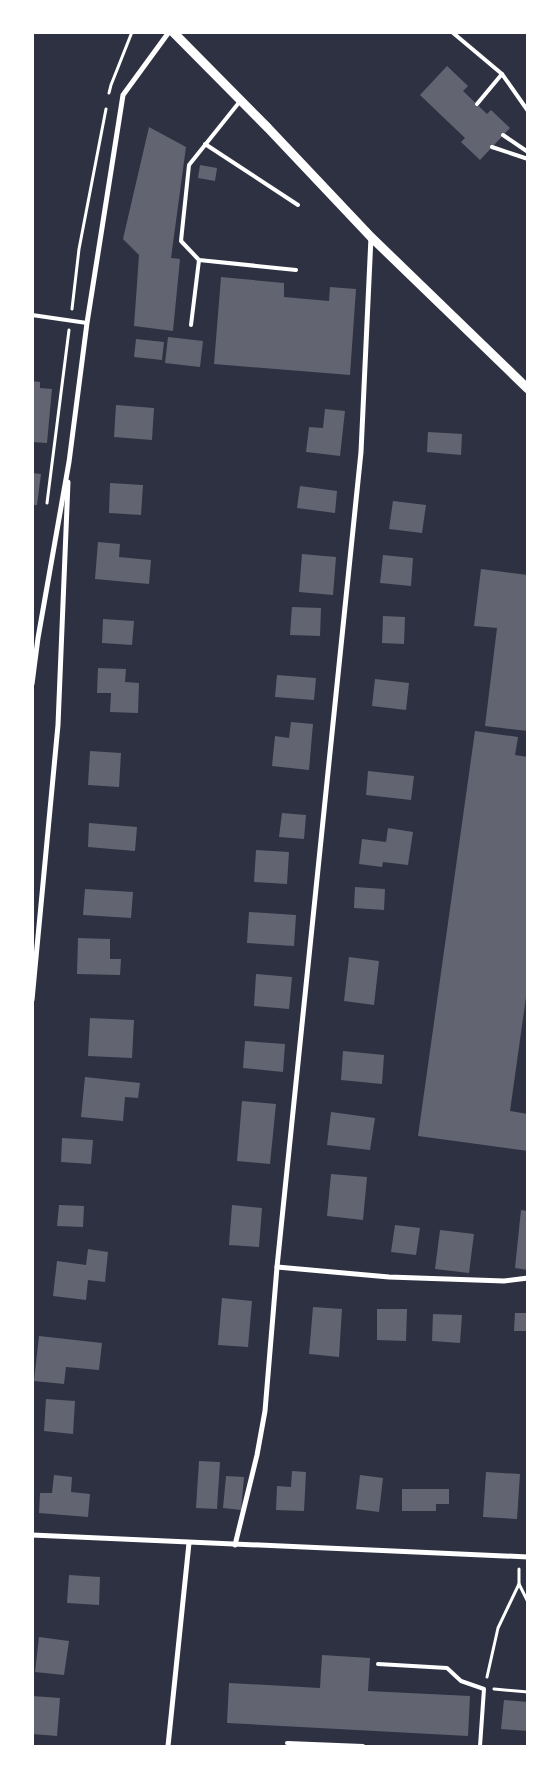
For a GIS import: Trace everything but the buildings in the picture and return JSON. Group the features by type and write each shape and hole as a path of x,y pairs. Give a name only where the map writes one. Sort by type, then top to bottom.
{"street":[{"path":"32,684 38,638 69,462 87,323 123,95 169,32"},
{"path":"174,32 371,237 528,389"},
{"path":"235,1545 257,1455 265,1411 277,1267 361,452 371,237"},
{"path":"32,1000 58,725 69,462"},
{"path":"277,1267 389,1277 504,1281 528,1278"},
{"path":"32,1535 528,1557"},
{"path":"168,1746 189,1543"}],"lane":[{"path":"452,32 502,74 528,112"},
{"path":"477,104 502,74"},
{"path":"241,100 189,165 181,241 198,260 296,270"},
{"path":"503,135 528,152"},
{"path":"205,144 298,205"},
{"path":"492,147 528,159"},
{"path":"192,325 198,260"},
{"path":"32,316 87,323"},
{"path":"378,1664 447,1668 461,1681 484,1689 480,1746"},
{"path":"287,1742 363,1746"}],"path":[{"path":"519,1556 519,1584 498,1628 484,1689 528,1692"},
{"path":"519,1584 528,1602"}]}
